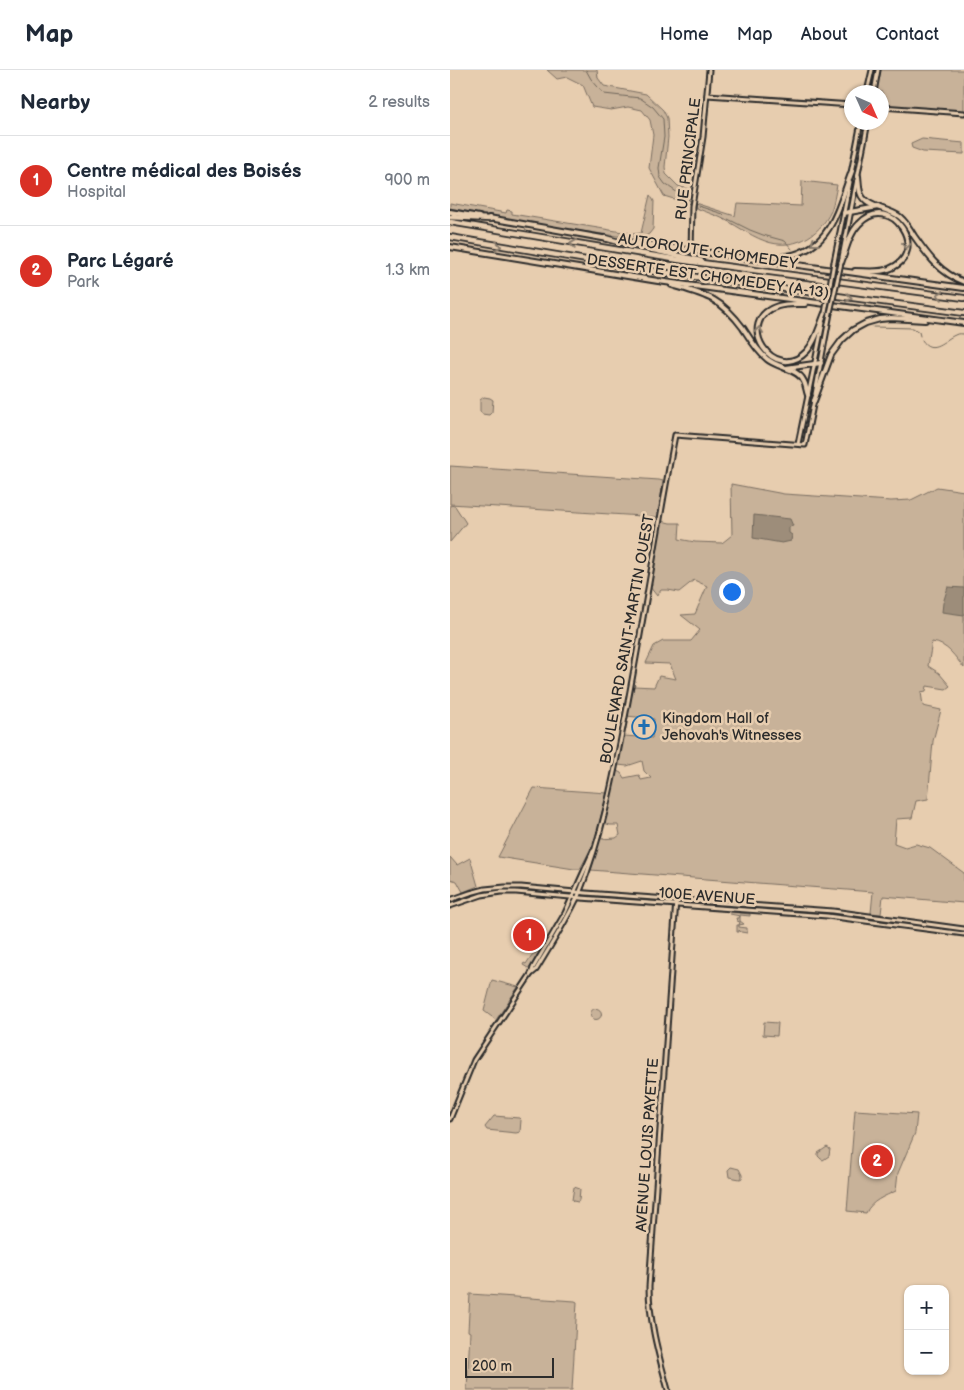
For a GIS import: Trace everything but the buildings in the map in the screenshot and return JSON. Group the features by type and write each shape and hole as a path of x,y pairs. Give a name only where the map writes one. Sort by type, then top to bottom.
{"highway":[{"path":"450,216 490,219"},
{"name":"AUTOROUTE CHOMEDEY","path":"450,222 586,246 964,298"},
{"name":"AUTOROUTE CHOMEDEY","path":"450,237 652,271 964,313"},
{"path":"606,238 725,266"}],"main road":[{"path":"725,256 782,257 798,253 810,246 823,236 834,221 852,172"},
{"path":"858,176 862,198 868,203 891,212 900,218 934,263 950,276 964,282"},
{"path":"844,213 878,207"},
{"path":"450,212 691,251 964,288"},
{"path":"841,263 854,231 866,219 875,215 885,215 898,222 903,228 907,239 907,248 903,258 896,265 883,270 842,272"},
{"name":"DESSERTE EST CHOMEDEY (A-13)","path":"450,247 658,281 964,323"},
{"path":"658,281 700,293 719,302 734,316 762,354 771,362 801,376 808,395"},
{"path":"822,304 783,305 770,310 763,316 759,324 758,335 760,343 766,352 773,357 784,360 795,359 804,354 810,346 825,313"},
{"path":"814,401 828,361 835,349 844,338 859,327 872,321 887,318 956,322"},
{"path":"784,368 821,363"}],"street":[{"name":"RUE PRINCIPALE","path":"691,251 692,206 702,148 709,70"},
{"path":"869,85 872,70"},
{"path":"875,85 878,70"},
{"path":"707,95 844,104"},
{"path":"889,108 964,113"},
{"path":"860,130 798,444 805,445 867,130"},
{"name":"BOULEVARD SAINT-MARTIN OUEST","path":"450,1119 474,1060 531,974 536,970 568,917 592,858 612,781 625,718 675,435 798,444"},
{"name":"100E AVENUE","path":"450,900 477,890 506,886 833,911 964,929"},
{"name":"100E AVENUE","path":"450,906 480,895 501,892 530,892 830,916 964,934"},
{"name":"AVENUE LOUIS PAYETTE","path":"668,1390 652,1326 649,1306 649,1284 676,900"}],"shaded area":[{"path":"547,70 597,70 598,78 604,86 646,94 663,110 667,118 666,174 678,186 692,190 690,204 664,196 649,168 653,135 650,120 642,110 628,107 611,110 592,107 583,85 567,77 557,79"},
{"path":"881,70 964,70 964,111 889,106 889,85 878,85"},
{"path":"922,139 964,143 964,154 923,152 912,148 911,144"},
{"path":"802,181 837,185 832,208 826,220 812,235 795,243 775,244 765,241 723,219 696,208 695,203 735,216 737,203 801,206"},
{"path":"650,195 654,201 653,229 644,237 617,236 538,225 450,208 450,203 506,213 507,210 512,211 512,214 635,234 641,233"},
{"path":"484,397 493,400 492,412 489,415 482,414 480,411 480,400"},
{"path":"450,466 659,480 663,481 658,517 450,504"},
{"path":"731,484 784,494 891,501 911,500 937,487 964,491 964,668 947,648 932,642 928,666 939,673 950,686 946,689 927,686 926,691 921,692 923,706 941,710 933,741 928,799 916,801 912,818 896,819 894,843 905,847 916,844 930,848 964,873 964,903 883,896 881,914 871,913 873,892 591,870 600,839 616,838 620,835 618,825 604,823 617,771 624,778 639,775 641,780 651,778 644,771 642,761 627,766 618,765 624,736 652,738 654,719 627,716 634,686 654,687 659,676 676,679 670,664 646,663 654,646 663,641 691,641 700,630 681,615 695,614 707,586 694,580 679,592 661,590 657,596 650,587 662,521 680,523 679,539 695,542 722,543 732,535"},
{"path":"450,505 455,506 466,523 450,542"},
{"path":"754,515 790,519 793,526 789,527 789,533 792,535 791,541 782,543 753,538"},
{"path":"948,587 964,588 964,615 942,612"},
{"path":"534,788 607,793 594,843 580,869 498,857"},
{"path":"450,857 457,865 470,858 478,886 463,892 457,881 450,879"},
{"path":"623,897 669,901 669,903 611,898"},
{"path":"738,907 850,915 850,917"},
{"path":"730,912 750,914 750,916 730,914"},
{"path":"740,916 740,921 744,924 739,925 740,922 736,918"},
{"path":"872,919 886,920 960,930 959,932"},
{"path":"737,925 739,927 747,928 747,933 739,930 737,932"},
{"path":"539,945 543,946 531,967 528,968 523,965 536,953 535,951"},
{"path":"492,980 518,987 496,1020 484,1011"},
{"path":"594,1009 598,1009 601,1014 600,1018 594,1019 591,1016 591,1012"},
{"path":"764,1022 778,1023 777,1036 763,1035"},
{"path":"855,1110 917,1114 915,1133 898,1173 896,1191 875,1202 866,1213 847,1211"},
{"path":"494,1116 519,1118 521,1120 520,1132 487,1130 485,1127"},
{"path":"827,1147 830,1149 829,1156 823,1160 818,1156 818,1153"},
{"path":"731,1167 739,1169 742,1178 729,1177 728,1170"},
{"path":"574,1187 580,1189 578,1202 572,1200"},
{"path":"470,1294 577,1302 572,1390 467,1390"}],"waterway":[{"path":"586,70 604,94 640,98 653,107 663,119 664,137 659,168 660,177 665,184 691,202"},
{"path":"698,206 723,214 728,219 750,230 785,241 792,249"},
{"path":"873,327 913,328 919,332 920,336"},
{"path":"922,340 926,345 934,347 956,334 964,334"}],"place":[{"name":"Kingdom Hall of Jehovah's Witnesses","path":"644,727"},
{"name":"Centre médical des Boisés","path":"529,935"},
{"name":"Parc Légaré","path":"877,1161"}]}
